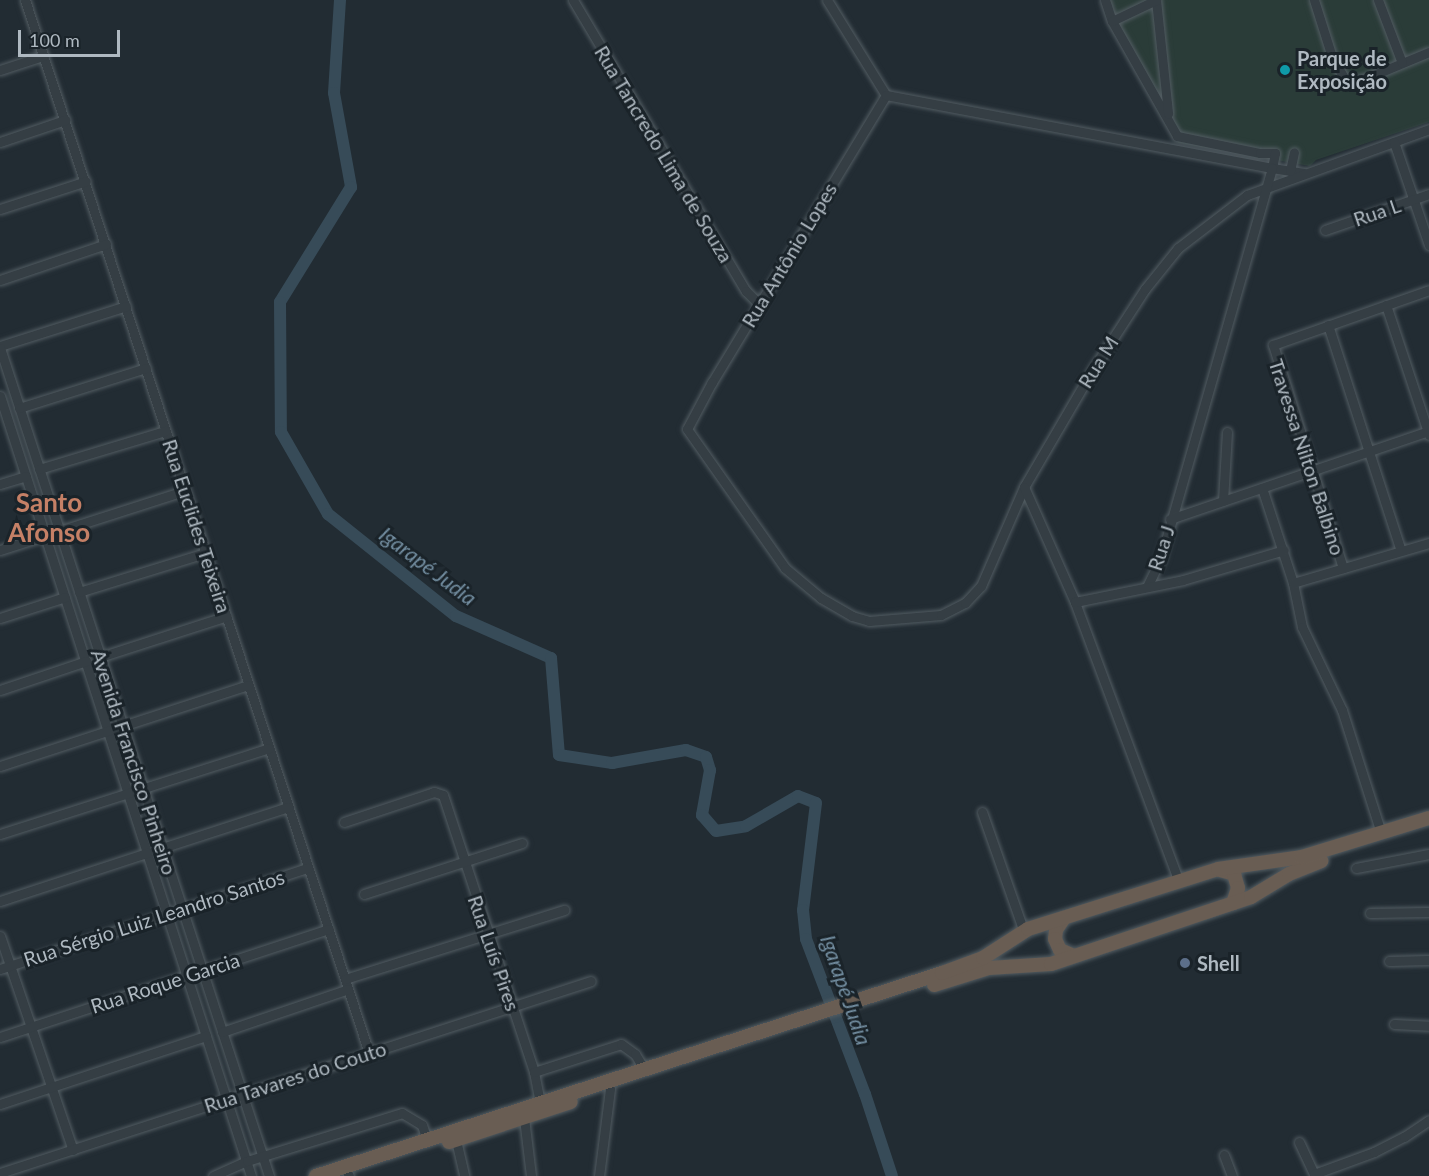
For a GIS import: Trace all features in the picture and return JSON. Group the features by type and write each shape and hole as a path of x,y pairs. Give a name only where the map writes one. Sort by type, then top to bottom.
{"highway":[{"path":"891,995 983,958 1024,932 1064,918 1218,869 1302,857 1429,818"},
{"path":"346,1175 524,1119 891,995 989,968 1037,966 1074,956 1233,903 1267,889 1307,865 1429,826"},
{"path":"1218,869 1234,874 1238,888 1233,903"},
{"path":"1064,918 1056,930 1055,939 1060,950 1074,956"},
{"path":"316,1176 644,1069 797,1026"}],"street":[{"name":"Rua Euclides Teixeira","path":"25,0 369,1053"},
{"name":"Rua Tancredo Lima de Souza","path":"574,0 746,291 759,304"},
{"path":"827,0 886,95 1306,173"},
{"path":"1105,0 1112,21 1173,130 1184,138 1260,153 1275,153 1268,186"},
{"path":"1112,21 1156,0 1168,119"},
{"path":"1314,0 1332,57 1344,78 1352,81 1364,79 1429,52"},
{"path":"1378,0 1402,63"},
{"path":"0,70 43,56"},
{"name":"Rua Antônio Lopes","path":"693,416 886,95"},
{"path":"0,142 65,120"},
{"name":"Rua M","path":"693,416 687,429 785,568 821,598 852,616 869,621 940,615 954,610 974,595 988,573 1001,536 1024,487 1100,359 1145,289 1178,248 1232,205 1268,186 1429,129"},
{"path":"1394,142 1429,245"},
{"path":"1290,171 1294,152"},
{"path":"0,208 86,181"},
{"name":"Rua J","path":"1074,602 1148,585 1160,560 1268,186"},
{"name":"Rua L","path":"1325,230 1429,194"},
{"path":"0,280 106,244"},
{"path":"1401,551 1328,325 1429,290"},
{"path":"1170,519 1429,432 1386,305"},
{"path":"0,347 126,306"},
{"name":"Travessa Nilton Balbino","path":"1328,325 1273,345 1343,568"},
{"name":"Avenida Francisco Pinheiro","path":"0,347 268,1176"},
{"path":"19,408 146,368"},
{"name":"Avenida Francisco Pinheiro","path":"0,396 3,413 26,476 251,1176"},
{"path":"39,469 165,431"},
{"path":"1223,501 1227,432"},
{"path":"0,484 26,476"},
{"path":"1024,487 1074,602 1179,882"},
{"path":"1262,488 1284,550 1302,627 1342,710 1381,833"},
{"path":"0,550 184,491"},
{"path":"1293,583 1429,543"},
{"path":"1148,585 1183,580 1284,550"},
{"path":"79,592 205,553"},
{"path":"0,618 65,597"},
{"path":"100,657 226,616"},
{"path":"0,690 86,661"},
{"path":"0,766 248,685"},
{"path":"0,834 269,748"},
{"name":"Rua Luís Pires","path":"344,822 436,792 443,795 487,935 534,1072 540,1103"},
{"path":"162,848 288,807"},
{"path":"982,812 1024,932"},
{"path":"364,894 522,843"},
{"path":"0,901 147,852"},
{"path":"1356,868 1429,854"},
{"name":"Rua Sérgio Luiz Leandro Santos","path":"5,967 308,868"},
{"path":"345,979 564,910"},
{"path":"1370,913 1429,912"},
{"name":"Rua Roque Garcia","path":"0,1037 329,929"},
{"path":"0,936 5,967 32,1027 73,1150"},
{"path":"1389,962 1429,960"},
{"name":"Rua Tavares do Couto","path":"0,1173 591,981"},
{"path":"222,1032 348,989"},
{"path":"1394,1024 1429,1026"},
{"path":"0,1104 206,1036"},
{"path":"534,1072 621,1044 635,1054 644,1069"},
{"path":"599,1176 610,1089"},
{"path":"213,1176 262,1156 402,1113 422,1125 428,1140"},
{"path":"524,1119 531,1176"},
{"path":"1299,1142 1314,1175 1374,1152 1404,1137 1429,1120"},
{"path":"456,1140 464,1176"},
{"path":"1224,1155 1232,1176"}],"green space":[{"name":"Parque de Exposição","path":"1105,0 1429,0 1429,122 1316,160 1310,166 1178,143 1168,119"}],"waterway":[{"name":"Igarapé Judia","path":"340,0 334,93 351,187 280,302 281,432 328,514 456,616 551,658 559,755 612,763 686,750 706,757 710,770 702,815 716,831 746,826 798,796 816,803 803,910 806,939 865,1094 892,1176"}],"place":[{"name":"Parque de Exposição","path":"1285,70"},
{"name":"Shell","path":"1185,963"}],"district":[{"name":"Santo Afonso","path":"49,518"}]}
